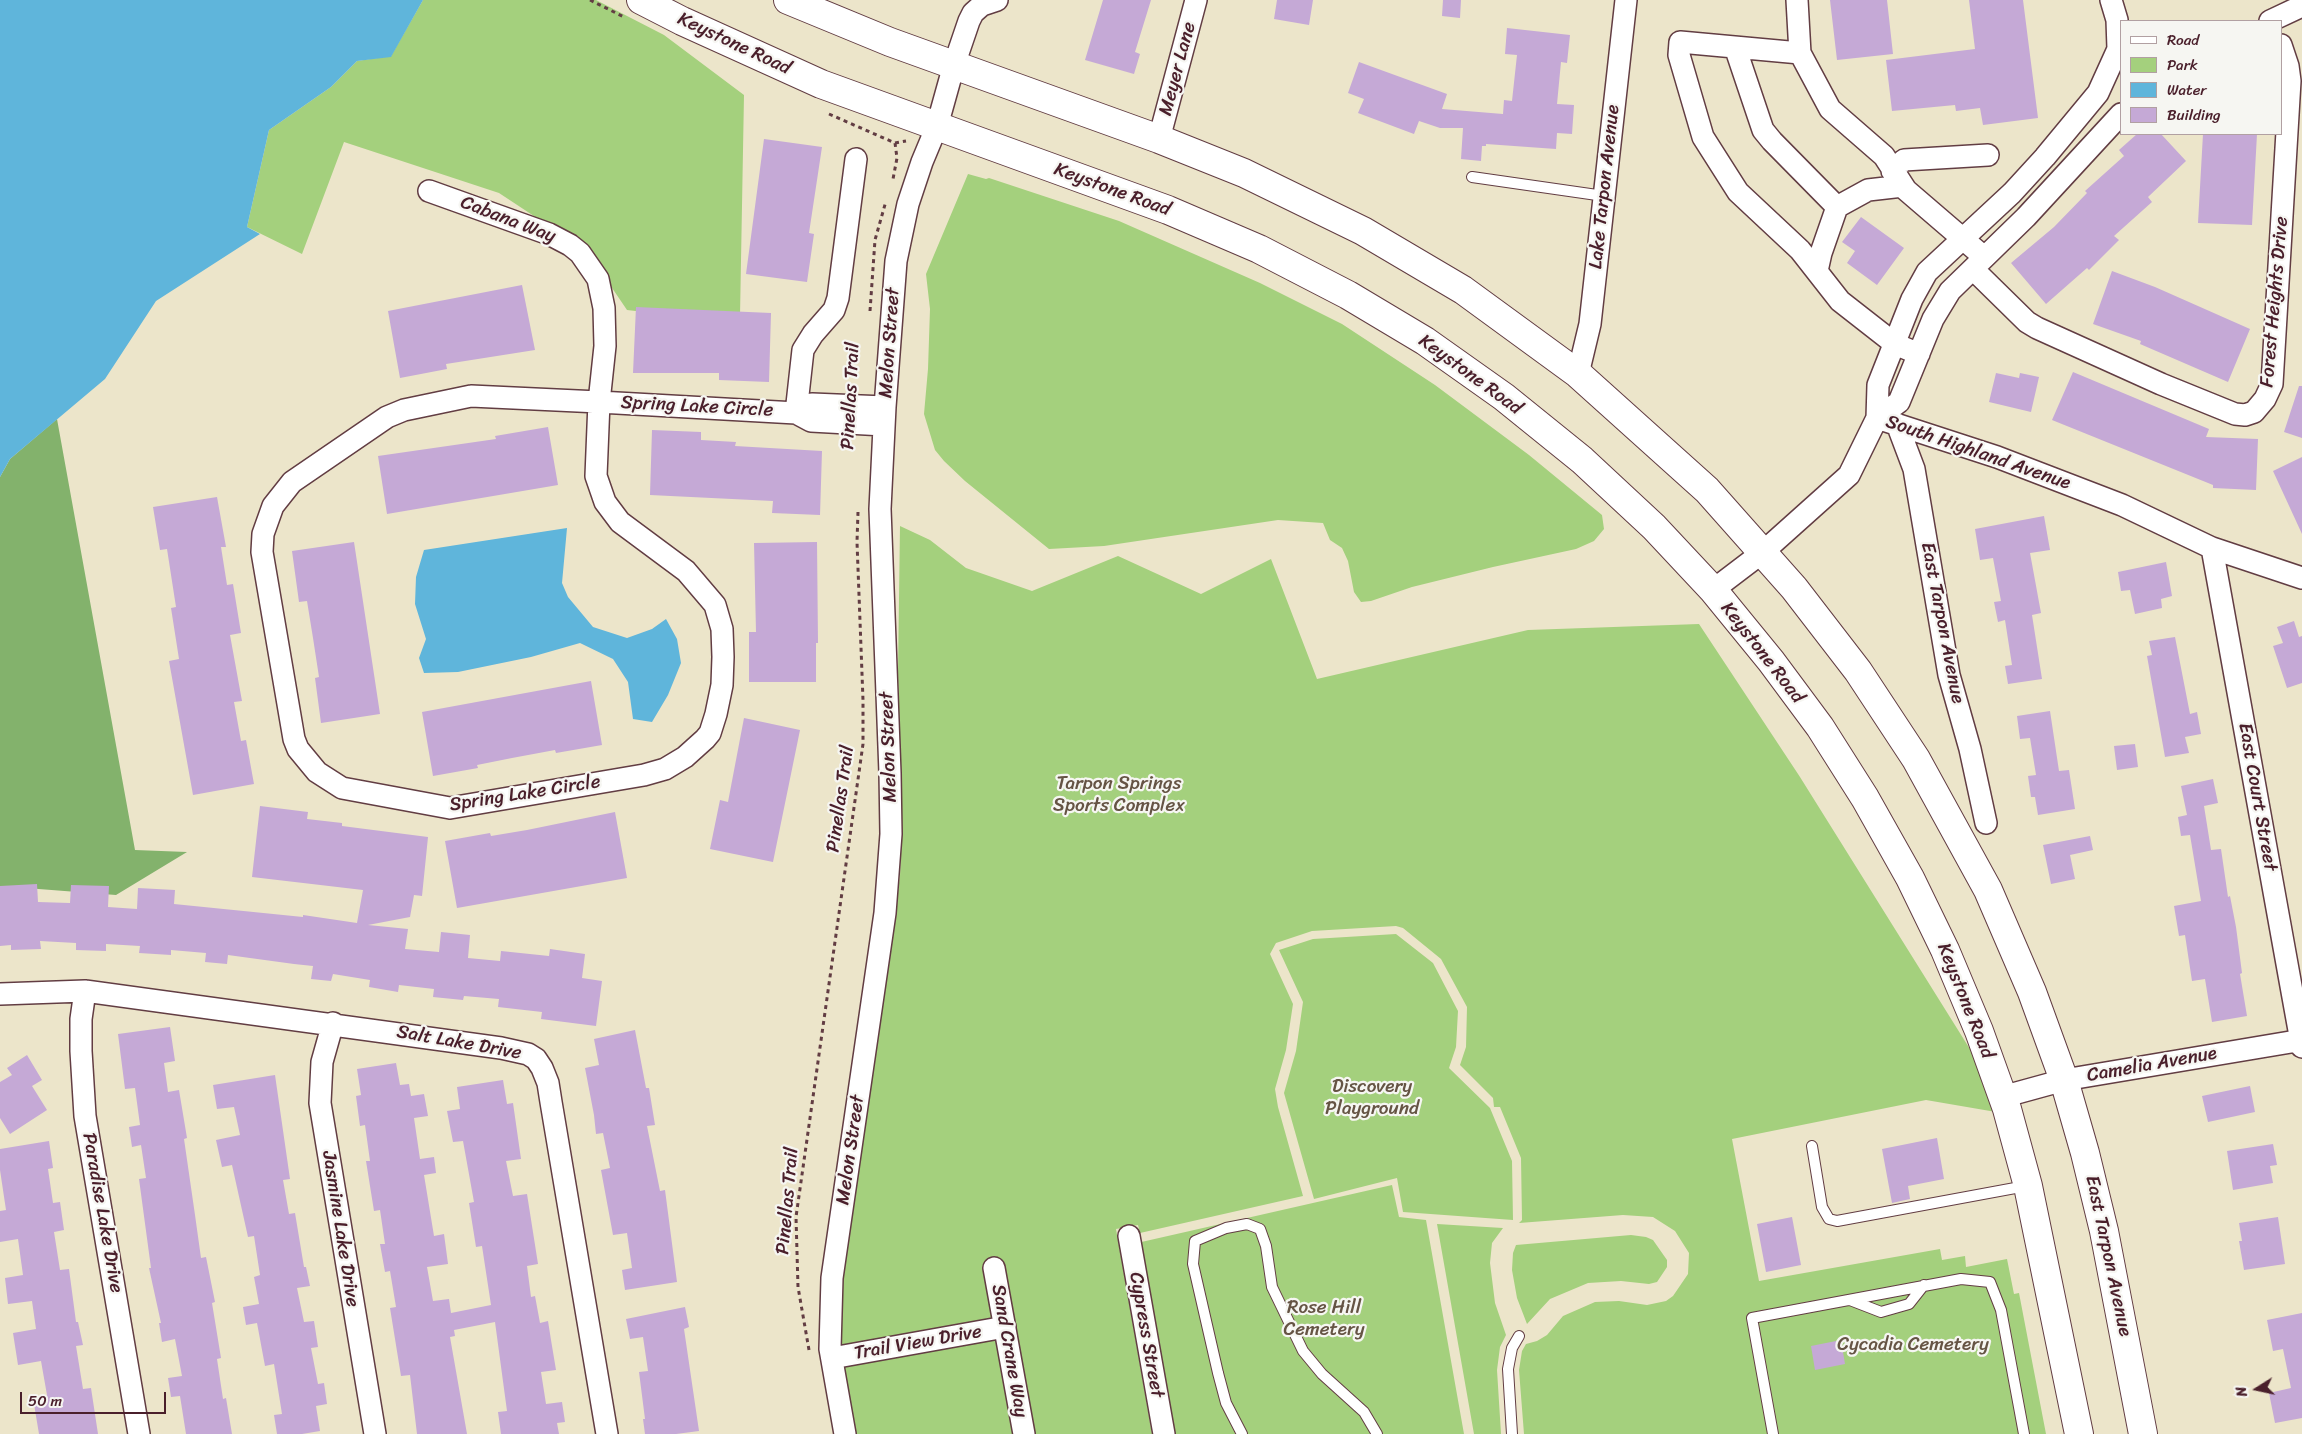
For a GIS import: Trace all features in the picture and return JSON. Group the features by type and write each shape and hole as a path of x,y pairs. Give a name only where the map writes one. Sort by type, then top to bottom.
{"main road":[{"name":"Keystone Road","path":"641,0 682,21 821,84 1168,210 1259,249 1348,295 1425,341 1504,397 1582,460 1654,527 1713,590 1772,661 1820,727 1870,806 1910,878 1945,950 1979,1031 2002,1097"},
{"path":"788,0 890,42 1159,139 1244,173 1363,231 1463,290 1578,374 1707,490 1763,552 1836,641 1886,711 1916,759 1988,890 2032,992 2064,1080"},
{"name":"East Tarpon Avenue","path":"2064,1080 2085,1152 2104,1231 2143,1434"},
{"path":"2002,1097 2028,1186 2079,1434"}],"street":[{"name":"Melon Street","path":"845,1434 832,1358 830,1333 832,1278 884,921 889,862 890,773 880,518 884,416 899,242 915,181 937,126 954,65 973,13 982,5 997,0"},
{"name":"Meyer Lane","path":"1159,139 1196,0"},
{"name":"Lake Tarpon Avenue","path":"1578,374 1590,324 1626,0"},
{"path":"1797,0 1800,53 1830,109 1884,156 1897,178 1963,238 1978,263"},
{"path":"1887,421 1878,385 1912,299 1927,272 2012,193 2051,150 2098,93 2118,49 2117,20 2111,0"},
{"path":"2273,20 2302,6"},
{"path":"1800,53 1680,42 1679,55 1703,138 1738,192 1800,250 1840,301 1895,344 1919,354"},
{"path":"1735,47 1763,130 1837,207"},
{"name":"Forest Heights Drive","path":"1978,263 2027,322 2036,328 2161,384 2235,414 2245,415 2254,412 2266,399 2272,384 2290,81 2288,66 2282,48"},
{"path":"2098,93 2120,113"},
{"path":"1887,421 1899,402 1933,319 1950,291 2033,210 2120,115"},
{"path":"2051,150 2072,166"},
{"path":"1817,272 1821,252 1837,207 1868,190 1897,178 1904,160 1988,155"},
{"path":"796,413 803,350 813,334 834,310 838,298 856,159"},
{"name":"Cabana Way","path":"429,191 549,234 570,245 580,254 598,279 604,308 605,346 599,402"},
{"path":"2012,193 2033,210"},
{"name":"Spring Lake Circle","path":"599,402 596,476 605,502 620,522 665,554 691,576 710,598 718,613 723,641 723,674 718,708 710,733 685,757 656,772 450,808 342,788 317,772 298,749 294,739 262,552 264,534 269,516 279,498 292,482 387,417 404,410 471,396 599,402 796,413 811,421 884,416"},
{"name":"South Highland Avenue","path":"1713,590 1763,552 1848,475 1887,421 1997,457 2113,502 2183,532 2212,548 2302,578"},
{"name":"East Tarpon Avenue","path":"1887,421 1914,469 1949,675 1970,749 1986,823"},
{"name":"East Court Street","path":"2212,548 2302,1042"},
{"name":"Salt Lake Drive","path":"0,994 85,991 333,1023 516,1050 528,1054 542,1068 552,1102 608,1434"},
{"name":"Paradise Lake Drive","path":"85,991 81,1019 81,1051 85,1116 139,1434"},
{"name":"Jasmine Lake Drive","path":"333,1023 322,1062 320,1103 374,1434"},
{"name":"Camelia Avenue","path":"2002,1097 2064,1080 2302,1042"},
{"name":"Cypress Street","path":"1129,1236 1164,1434"},
{"name":"Sand Crane Way","path":"994,1268 1024,1434"},
{"name":"Trail View Drive","path":"832,1358 1004,1327"}],"lane":[{"path":"1472,177 1604,196"},
{"path":"1812,1146 1822,1207 1829,1219 1837,1221 2028,1186"},
{"path":"1242,1434 1226,1402 1193,1264 1195,1241 1226,1228 1247,1224 1260,1229 1266,1246 1272,1287 1303,1351 1322,1374 1364,1412 1377,1434"},
{"path":"1773,1434 1752,1318 1961,1278 1990,1282 2001,1310 2024,1434"},
{"path":"1849,1300 1881,1312 1909,1304 1924,1286"},
{"path":"1512,1434 1508,1370 1512,1348 1519,1336"}],"path":[{"path":"890,187 896,166"},
{"path":"870,312 875,240 888,196"},
{"name":"Pinellas Trail","path":"810,1356 798,1287 796,1217 863,744 857,542 859,504"}],"green space":[{"path":"423,0 596,0 664,35 744,95 740,316 696,318 627,310 587,251 499,193 344,142 302,254 247,227 269,130 331,87 357,61 391,56"},
{"path":"968,174 986,179 989,178 1119,221 1260,283 1342,324 1435,385 1529,455 1602,515 1604,529 1594,541 1576,549 1493,567 1412,587 1371,601 1361,602 1354,592 1348,561 1342,548 1330,540 1323,523 1278,520 1104,546 1049,549 965,481 944,461 935,450 924,414 930,309 926,274"},
{"path":"57,419 135,850 187,852 116,895 0,886 0,477 10,459"},
{"name":"Tarpon Springs Sports Complex","path":"900,526 930,540 966,568 1032,591 1118,556 1201,594 1271,559 1317,679 1528,630 1699,624 1800,777 1978,1062 1996,1112 1926,1100 1732,1139 1759,1281 1940,1249 1942,1260 1965,1256 1966,1267 2007,1259 2014,1294 2019,1293 2046,1434 1524,1434 1519,1370 1522,1351 1526,1344 1537,1341 1547,1335 1563,1316 1595,1302 1619,1301 1647,1305 1666,1301 1673,1296 1688,1274 1689,1253 1675,1231 1653,1217 1623,1215 1519,1223 1522,1220 1521,1158 1500,1107 1494,1107 1493,1098 1460,1065 1466,1047 1467,1007 1441,959 1403,928 1396,926 1312,931 1276,943 1270,954 1293,1004 1286,1050 1275,1089 1278,1107 1303,1196 1140,1233 1138,1225 1116,1229 1152,1434 856,1434 843,1362 841,1333 843,1279 900,876 902,825 898,672"},
{"name":"Discovery Playground","path":"1396,934 1433,963 1458,1011 1456,1047 1449,1068 1490,1108 1512,1161 1513,1220 1403,1212 1397,1178 1314,1199 1284,1093 1296,1051 1303,1002 1279,950 1313,939"},
{"name":"Rose Hill Cemetery","path":"1392,1185 1399,1217 1426,1220 1464,1434 1169,1434 1137,1243"},
{"path":"1437,1224 1503,1228 1492,1243 1490,1263 1495,1303 1506,1335 1500,1347 1497,1370 1501,1434 1474,1434"},
{"path":"1631,1235 1653,1240 1667,1260 1667,1267 1657,1282 1649,1284 1621,1281 1588,1283 1550,1299 1527,1324 1517,1298 1512,1270 1513,1253 1516,1245"}],"water":[{"path":"0,0 423,0 391,57 357,61 331,87 269,130 247,227 260,234 156,301 105,379 10,459 0,477"},
{"path":"567,528 562,583 568,597 593,627 627,638 652,629 666,619 677,639 681,663 668,695 652,722 633,719 628,682 613,659 580,643 531,657 458,672 424,673 419,658 426,639 415,604 416,577 424,550"}],"building":[{"path":"1103,0 1151,0 1135,52 1140,54 1134,74 1085,60"},
{"path":"1277,0 1313,0 1309,25 1274,19"},
{"path":"1443,0 1461,0 1460,18 1442,16"},
{"path":"1830,0 1887,0 1893,54 1837,60"},
{"path":"1969,0 2023,0 2038,118 1983,125 1980,108 1956,111 1955,105 1892,111 1886,60 1975,49"},
{"path":"1507,28 1570,35 1567,63 1561,62 1557,104 1574,105 1572,134 1557,133 1556,149 1486,144 1486,146 1482,146 1481,161 1461,159 1463,128 1440,128 1419,121 1414,134 1358,113 1364,99 1348,93 1359,62 1447,94 1442,109 1503,114 1504,100 1512,101 1517,55 1505,54"},
{"path":"2136,135 2162,135 2186,161 2148,197 2152,202 2114,236 2119,240 2089,270 2087,268 2046,304 2011,263 2054,227 2087,193 2085,191 2124,156 2119,150"},
{"path":"2203,135 2257,135 2252,225 2198,223"},
{"path":"764,139 822,147 809,233 814,234 807,282 746,274"},
{"path":"1861,217 1904,248 1877,285 1847,263 1855,251 1842,242"},
{"path":"2112,271 2155,287 2250,329 2228,382 2140,344 2141,341 2093,324"},
{"path":"522,285 535,350 446,364 447,369 400,378 388,311"},
{"path":"636,307 771,313 769,382 719,380 719,373 633,373"},
{"path":"2073,372 2209,429 2206,437 2258,439 2256,490 2213,488 2213,485 2052,420"},
{"path":"1996,373 2019,378 2020,373 2039,377 2031,412 1989,402"},
{"path":"2299,386 2302,386 2302,438 2284,432"},
{"path":"548,427 558,485 387,514 378,456 496,439 495,436"},
{"path":"652,430 701,432 701,440 736,442 735,446 822,451 820,515 772,513 773,501 650,495"},
{"path":"2302,457 2302,534 2273,471"},
{"path":"217,497 226,547 221,547 227,585 233,584 241,633 230,635 242,701 234,702 241,741 246,740 254,784 193,795 169,661 179,659 171,608 176,607 167,549 160,550 153,507"},
{"path":"2044,516 2050,550 2030,553 2041,613 2032,615 2042,679 2008,684 2005,666 2012,665 2005,620 1998,622 1994,602 2001,601 1993,558 1980,560 1975,529"},
{"path":"354,542 380,714 321,723 315,678 319,677 307,601 299,602 292,551"},
{"path":"817,542 818,643 816,643 816,682 749,682 749,632 756,632 754,543"},
{"path":"2166,562 2172,596 2161,599 2162,608 2135,614 2130,590 2121,591 2118,572"},
{"path":"2294,621 2299,637 2302,636 2302,683 2287,688 2273,646 2283,643 2277,627"},
{"path":"2175,637 2190,714 2197,712 2201,734 2185,737 2189,753 2165,757 2147,656 2152,655 2149,641"},
{"path":"591,681 602,745 556,753 555,750 477,765 478,768 433,776 422,712"},
{"path":"2050,711 2059,771 2069,770 2075,809 2038,815 2035,797 2031,797 2028,776 2036,775 2030,738 2020,739 2017,716"},
{"path":"744,718 800,730 773,862 710,849 720,800 728,802"},
{"path":"2135,744 2138,767 2117,770 2114,746"},
{"path":"2213,779 2218,803 2204,806 2211,850 2221,849 2228,897 2230,896 2236,927 2242,973 2240,974 2247,1016 2212,1022 2205,979 2192,981 2185,935 2179,936 2174,906 2201,901 2190,835 2181,836 2178,817 2187,815 2181,786"},
{"path":"260,806 308,812 307,819 342,823 342,826 428,837 422,896 414,895 410,917 368,925 408,929 405,949 439,952 441,932 470,935 468,958 500,961 501,951 549,956 550,949 585,954 582,978 602,981 596,1026 541,1019 542,1012 498,1007 499,999 464,996 463,1000 433,997 434,989 399,985 398,992 369,987 370,980 333,974 331,981 311,979 313,966 228,955 227,964 205,962 206,953 171,950 171,955 139,953 140,946 106,944 106,951 76,950 76,943 40,941 41,949 11,950 11,945 0,946 0,886 37,884 38,902 70,903 71,885 109,886 108,907 137,909 138,888 175,890 174,904 303,917 303,915 357,923 363,890 252,877"},
{"path":"615,812 627,878 457,908 445,841 490,833 491,836 527,830"},
{"path":"2090,836 2093,850 2070,855 2075,879 2051,884 2043,845"},
{"path":"170,1027 175,1061 164,1063 168,1092 179,1090 187,1138 184,1139 201,1258 206,1257 215,1302 212,1303 221,1358 217,1359 223,1399 226,1398 232,1434 186,1434 180,1396 171,1397 168,1378 182,1376 175,1339 162,1342 159,1323 161,1323 149,1268 151,1268 139,1179 146,1178 141,1145 132,1147 129,1127 140,1125 135,1088 125,1089 118,1034"},
{"path":"635,1030 646,1088 649,1088 655,1125 647,1126 660,1191 665,1190 677,1282 625,1290 622,1270 632,1268 627,1233 613,1235 601,1170 610,1168 603,1133 596,1134 585,1068 599,1065 594,1039"},
{"path":"27,1055 42,1080 32,1086 47,1110 10,1134 0,1118 0,1082 12,1075 7,1068"},
{"path":"396,1063 400,1085 409,1084 411,1096 424,1094 428,1116 414,1118 420,1159 434,1157 436,1173 424,1175 434,1236 444,1234 448,1264 427,1267 433,1301 449,1299 451,1313 491,1305 482,1246 476,1247 469,1203 474,1202 463,1141 453,1142 447,1111 460,1109 457,1087 503,1080 507,1104 513,1103 521,1159 506,1161 513,1196 527,1194 538,1264 527,1266 531,1297 535,1296 540,1323 548,1321 556,1370 541,1372 546,1404 562,1402 565,1422 557,1423 559,1434 501,1434 498,1412 507,1411 495,1322 454,1330 455,1336 450,1337 467,1434 417,1434 410,1375 401,1376 390,1308 396,1307 390,1271 385,1272 380,1244 385,1244 380,1210 374,1211 366,1161 370,1161 365,1125 360,1126 356,1096 361,1095 357,1069"},
{"path":"275,1075 290,1179 283,1180 289,1214 295,1213 304,1267 306,1267 310,1286 297,1288 304,1322 314,1321 318,1347 311,1348 318,1384 324,1383 327,1404 316,1406 320,1431 302,1434 277,1434 274,1415 282,1414 274,1364 265,1366 257,1323 246,1325 243,1307 259,1304 254,1277 260,1275 254,1236 248,1237 232,1165 222,1167 216,1140 240,1135 234,1107 217,1109 213,1085"},
{"path":"2250,1086 2255,1112 2208,1122 2202,1096"},
{"path":"1937,1138 1944,1179 1908,1186 1910,1199 1892,1203 1882,1149"},
{"path":"49,1141 53,1168 48,1169 53,1203 60,1202 64,1230 54,1232 60,1270 69,1269 76,1322 78,1322 83,1345 76,1346 83,1389 91,1388 98,1434 39,1434 33,1398 47,1395 41,1361 18,1365 13,1333 36,1329 32,1301 8,1304 5,1278 23,1275 18,1239 0,1242 0,1211 6,1210 0,1170 0,1149"},
{"path":"2273,1144 2277,1165 2270,1166 2273,1183 2233,1190 2227,1151"},
{"path":"1792,1217 1801,1265 1766,1272 1757,1224"},
{"path":"2278,1217 2285,1264 2244,1270 2239,1241 2242,1241 2239,1223"},
{"path":"685,1307 689,1327 684,1329 699,1431 676,1434 645,1434 639,1372 648,1371 643,1337 630,1339 626,1319"},
{"path":"2302,1313 2302,1418 2275,1423 2269,1393 2291,1388 2283,1349 2273,1351 2267,1320"},
{"path":"1841,1340 1845,1364 1815,1370 1811,1346"}],"park label":[{"name":"Cycadia Cemetery","path":"1913,1345"}]}
